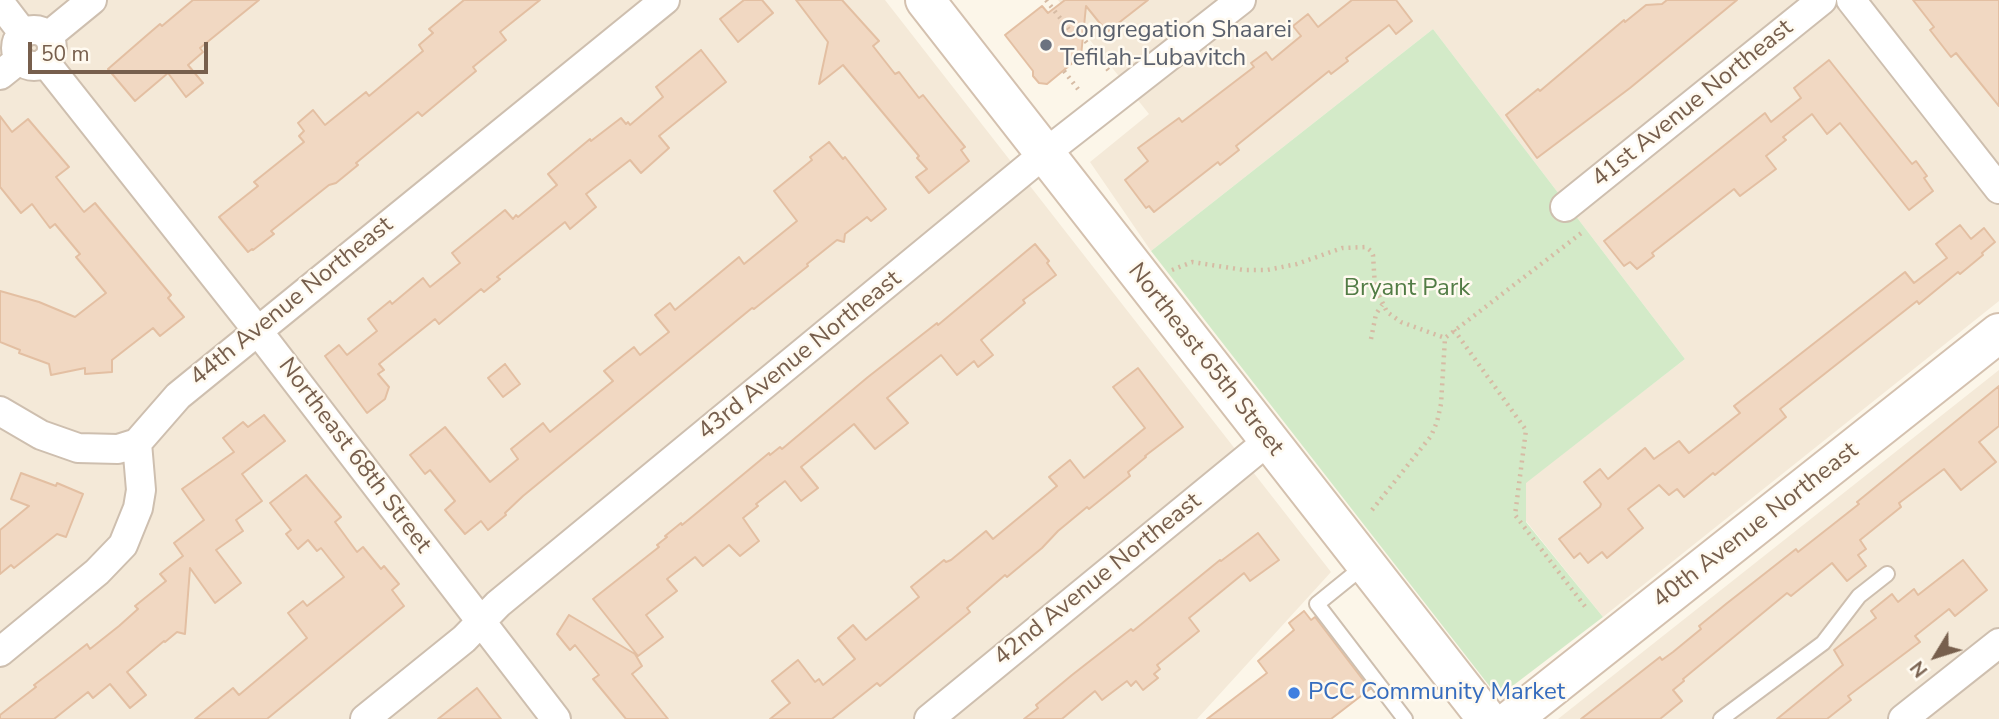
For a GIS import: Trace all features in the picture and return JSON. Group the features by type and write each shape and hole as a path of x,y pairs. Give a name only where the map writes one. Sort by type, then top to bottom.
{"main road":[{"name":"Northeast 65th Street","path":"925,0 1488,719"},
{"name":"40th Avenue Northeast","path":"1512,719 1999,333"}],"street":[{"path":"27,53 92,0"},
{"name":"44th Avenue Northeast","path":"137,443 178,396 665,0"},
{"name":"43rd Avenue Northeast","path":"365,719 464,639 498,604 1044,154 1241,0"},
{"name":"41st Avenue Northeast","path":"1565,207 1822,0"},
{"path":"1851,0 1999,189"},
{"name":"Northeast 68th Street","path":"0,3 27,53 257,330 556,719"},
{"path":"0,411 41,435 78,448 118,449 137,443 141,471 139,499 132,527 123,545 97,572 0,652"},
{"name":"42nd Avenue Northeast","path":"929,719 1268,441"},
{"path":"1903,719 1999,643"}],"lane":[{"path":"1366,565 1317,604 1403,718"},
{"path":"1721,719 1823,643 1859,596 1886,574"}],"path":[{"path":"1046,0 1075,37 1079,33 1108,70"},
{"path":"1064,71 1082,94"},
{"path":"1372,510 1431,436 1437,422 1441,404 1445,338 1584,231"},
{"path":"1171,270 1192,262 1244,270 1266,270 1297,264 1327,252 1362,246 1369,248 1373,255 1375,287 1387,312 1401,322 1445,338"},
{"path":"1371,339 1376,314 1382,305"},
{"path":"1454,330 1526,430 1515,515 1587,609"}],"shaded area":[{"path":"0,0 885,0 1331,572 1197,719 0,719"},
{"path":"1058,0 1999,0 1999,301 1603,617 1526,521 1526,482 1685,359 1433,29 1151,251 1090,162 1149,114"},
{"path":"1999,370 1999,719 1558,719"}],"green space":[{"name":"Bryant Park","path":"1433,29 1685,359 1526,483 1526,522 1603,617 1498,697 1151,251"}],"building":[{"path":"193,0 259,0 200,48 203,52 188,65 203,83 186,97 168,73 135,101 108,69 160,24 162,26"},
{"path":"464,0 540,0 500,32 506,40 473,67 476,71 422,116 418,112 356,163 358,165 336,183 329,185 271,231 274,234 248,252 219,217 258,186 254,182 304,142 299,136 304,131 298,123 313,110 325,125 366,92 369,96 423,51 419,45 433,33 429,29"},
{"path":"744,0 762,0 773,13 738,42 720,19"},
{"path":"796,0 842,0 879,41 873,46 895,74 899,72 919,98 923,95 965,147 961,150 969,161 929,193 916,177 927,169 917,158 919,156 843,65 819,84 828,42"},
{"path":"1065,0 1148,0 1107,32 1086,6 1081,56 1047,84 1039,83 1005,35 1042,6 1048,13"},
{"path":"1352,0 1396,0 1412,21 1396,34 1389,25 1346,58 1348,61 1331,74 1329,71 1236,146 1239,150 1220,165 1218,162 1154,212 1149,206 1146,208 1125,180 1148,161 1138,148 1179,118 1182,122 1254,67 1251,63 1266,52 1272,60 1301,36 1293,26 1308,14 1318,27"},
{"path":"1667,0 1737,0 1630,88 1537,158 1506,115 1538,89 1540,91 1624,20 1625,22 1646,5 1662,4"},
{"path":"1913,0 1999,0 1999,106 1956,53 1951,57 1930,30 1934,27"},
{"path":"701,50 726,82 659,136 669,148 641,173 630,160 586,194 596,207 570,229 565,222 497,277 500,279 484,292 481,289 439,324 435,319 379,364 384,370 378,374 389,387 385,399 367,413 325,356 339,345 347,355 377,331 368,319 390,301 392,304 423,278 430,287 460,263 452,253 505,210 513,219 516,215 518,217 557,185 548,174 590,139 591,141 621,118 630,125 663,97 656,87"},
{"path":"1829,60 1912,164 1916,161 1927,176 1924,178 1933,191 1909,210 1840,123 1827,134 1812,114 1783,137 1786,140 1766,156 1776,169 1740,196 1734,189 1652,253 1654,256 1637,269 1630,262 1624,266 1604,241 1765,113 1771,122 1801,98 1794,88"},
{"path":"0,116 12,132 28,119 69,167 56,177 84,212 95,203 171,295 168,298 184,317 160,336 153,328 112,360 112,372 85,374 85,368 51,375 49,364 19,353 20,350 0,342 0,291 39,302 75,317 106,293 76,257 80,254 55,224 50,228 32,204 21,213 0,187"},
{"path":"829,142 843,159 845,157 886,209 871,221 867,217 845,234 844,242 837,240 807,264 808,266 752,308 523,496 488,530 481,521 465,534 445,510 455,501 430,470 425,474 410,455 445,427 490,482 518,459 511,449 543,423 550,432 613,381 604,371 634,347 640,355 669,332 655,315 670,303 675,310 739,257 744,264 797,221 774,191 812,160 810,157"},
{"path":"1960,225 1971,239 1984,228 1995,242 1960,274 1958,272 1919,304 1917,301 1780,409 1786,417 1715,475 1713,473 1684,497 1677,489 1669,495 1659,485 1628,509 1643,528 1607,558 1602,552 1588,563 1580,553 1574,558 1559,539 1601,504 1584,482 1600,469 1608,479 1645,448 1654,459 1679,441 1689,453 1740,413 1734,406 1905,272 1914,283 1947,258 1936,244"},
{"path":"1035,244 1056,275 1023,300 1025,303 981,340 993,355 978,367 974,361 957,375 941,355 887,398 908,423 875,449 854,424 801,467 818,488 801,501 785,481 743,518 759,541 740,556 729,545 703,566 695,557 667,579 677,591 646,615 663,637 638,656 593,599 659,547 657,545 667,537 665,536 681,523 682,525 769,453 770,455 780,447 782,449"},
{"path":"505,364 520,384 503,397 488,378"},
{"path":"1138,368 1183,427 1145,456 1128,472 1130,476 1089,509 1087,507 1007,577 1005,575 967,608 970,612 880,686 877,683 832,719 770,719 790,703 772,681 798,660 815,682 819,679 823,685 855,659 838,638 853,625 866,640 919,597 911,587 944,560 951,560 986,531 993,539 1057,486 1049,477 1070,460 1084,478 1145,428 1113,387"},
{"path":"1999,386 1999,426 1979,442 1996,462 1961,490 1944,469 1899,503 1901,507 1860,540 1866,549 1858,555 1866,566 1847,581 1832,563 1791,596 1787,593 1683,679 1673,690 1682,701 1660,719 1581,719 1660,657 1662,660 1673,652 1726,604 1859,504 1857,502"},
{"path":"264,415 285,441 242,474 262,501 236,520 243,531 216,550 241,583 215,603 190,568 185,634 177,632 127,672 146,695 130,708 110,684 93,698 88,692 54,719 0,719 0,715 36,687 34,685 87,644 90,649 119,626 138,609 135,606 166,581 160,574 183,556 174,543 204,520 182,489 234,452 223,438 243,422 248,427"},
{"path":"21,473 83,494 66,537 57,534 14,568 11,565 0,574 0,530 29,506 11,499"},
{"path":"306,475 341,517 335,522 357,552 363,547 381,569 384,566 399,584 392,590 404,606 267,719 195,719 233,688 239,695 307,638 288,613 303,601 307,606 344,577 321,548 317,551 308,540 298,549 286,534 291,530 270,503"},
{"path":"1258,533 1279,560 1250,581 1244,573 1189,618 1199,631 1157,665 1160,669 1154,674 1158,678 1143,690 1136,681 1131,686 1127,681 1102,700 1095,691 1062,719 1024,719 1038,708 1036,705 1072,675"},
{"path":"1963,560 1987,590 1955,616 1949,609 1915,636 1920,642 1848,696 1851,700 1827,719 1777,719 1843,665 1834,650 1876,618 1871,611 1892,594 1898,602 1914,589 1918,595"},
{"path":"1304,611 1311,620 1315,617 1370,689 1331,719 1207,719 1267,673 1258,661 1294,630 1289,623"},
{"path":"569,615 635,654 642,666 632,674 668,719 626,719 593,679 599,675 575,645 570,650 557,634"},
{"path":"477,688 501,719 438,719"}],"place":[{"name":"Congregation Shaarei Tefilah-Lubavitch","path":"1046,45"},
{"name":"PCC Community Market","path":"1294,693"}]}
